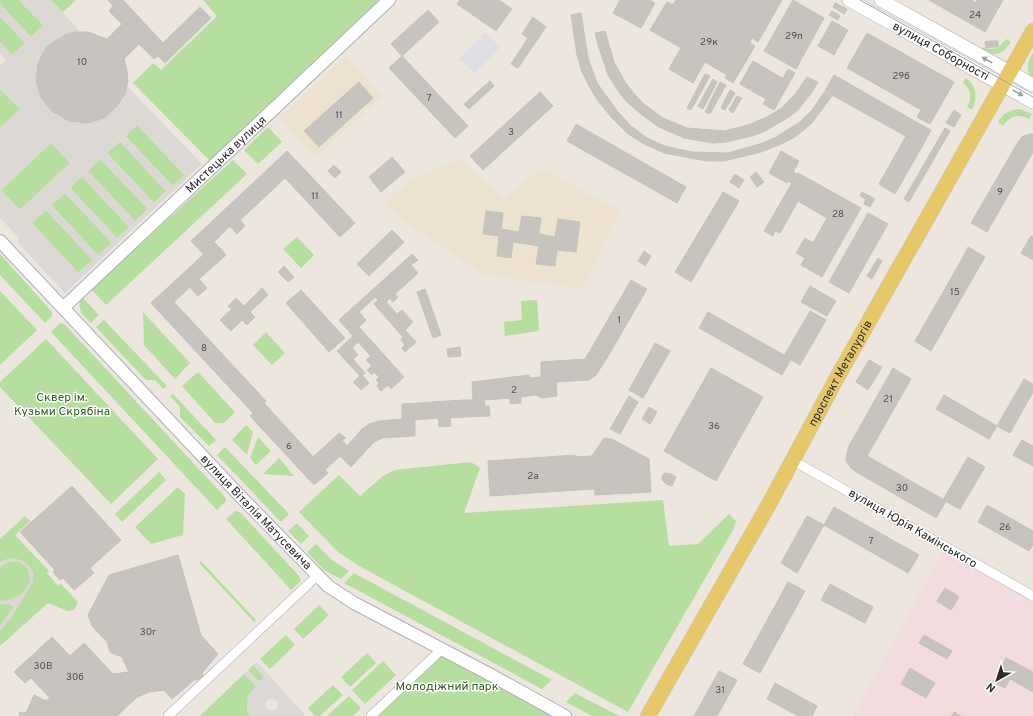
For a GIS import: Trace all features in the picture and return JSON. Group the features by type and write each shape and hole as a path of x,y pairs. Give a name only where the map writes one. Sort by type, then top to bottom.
{"main road":[{"name":"вулиця Соборності","path":"849,0 1005,78 1033,85"},
{"name":"вулиця Соборності","path":"881,0 1005,78 1033,102"},
{"name":"проспект Металургів","path":"648,716 768,506 792,460 1005,78 1033,31"}],"street":[{"name":"Мистецька вулиця","path":"63,308 389,0"},
{"name":"вулиця Віталія Матусевича","path":"0,241 317,576 340,595 565,716"},
{"name":"вулиця Юрія Камінського","path":"792,460 1033,596"},
{"path":"168,716 317,576"},
{"path":"371,716 442,649"}],"shaded area":[{"path":"19,0 51,0 80,31 68,34 53,42 46,48 38,63 36,80 38,89 41,98 53,112 60,117 78,123 95,121 104,117 116,107 122,99 127,86 202,164 65,293 18,243 18,237 0,218 0,128 20,109 0,89 0,65 6,60 0,54 0,42 12,55 25,43 0,16 0,4 31,37 43,25","holes":["137,125 184,175 173,186 125,137","120,142 166,191 154,203 107,153","51,143 70,163 20,210 1,190","100,159 148,209 135,221 88,171","82,177 129,227 117,238 70,188","65,193 112,243 98,255 51,206","46,210 92,260 79,273 32,223"]},
{"path":"485,32 500,47 475,73 459,59"},
{"path":"346,56 383,96 315,158 279,118"},
{"path":"459,159 504,198 541,168 620,211 582,289 483,274 406,222 384,203 411,180"},
{"path":"946,546 1033,596 1033,716 853,716"},
{"path":"9,558 23,561 29,566 33,572 33,582 11,618 0,631 0,625 14,607 10,604 0,604 0,601 8,600 22,594 30,582 27,568 21,563 10,562 0,567 0,562"},
{"path":"257,662 306,716 249,716 247,710 248,696 256,686 244,674 248,670 259,682 264,677 253,665","holes":["270,699 275,700 278,703 277,708 273,711 269,710 265,706 266,702"]}],"green space":[{"path":"0,0 19,0 43,25 31,37 0,4"},
{"path":"51,0 76,0 63,12"},
{"path":"203,0 379,0 286,88 291,93 214,165 133,83 153,63 161,70 217,16"},
{"path":"0,16 25,43 12,55 0,42"},
{"path":"1006,39 1011,42 998,54 990,54 980,51 983,47 987,49 998,48"},
{"path":"1033,53 1033,81 1029,74 1028,63"},
{"path":"966,78 970,81 976,97 972,110 967,107 970,100 970,91 963,83"},
{"path":"0,89 20,109 0,128"},
{"path":"1020,109 1032,114 1029,119 1021,116 1014,116 1003,126 998,122 1007,112"},
{"path":"137,125 185,175 173,186 125,136"},
{"path":"268,127 282,142 258,164 244,150"},
{"path":"120,141 166,191 154,203 107,153"},
{"path":"51,143 70,163 20,210 1,190"},
{"path":"100,159 148,209 135,221 88,171"},
{"path":"233,160 247,174 106,305 91,289"},
{"path":"82,176 129,227 117,238 70,188"},
{"path":"65,193 112,243 98,255 51,205"},
{"path":"46,210 93,260 78,273 32,223"},
{"path":"297,237 314,255 301,268 283,249"},
{"path":"0,254 52,312 52,316 45,323 0,275"},
{"path":"0,291 37,330 0,365"},
{"path":"82,297 99,315 91,323 81,311 79,304"},
{"path":"537,300 539,331 505,336 504,322 522,320 521,301"},
{"path":"143,312 190,363 175,379 144,345"},
{"path":"104,320 167,386 163,389 155,380 146,380 96,327"},
{"path":"62,323 224,496 226,501 217,510 51,332"},
{"path":"266,332 285,353 272,365 253,345"},
{"name":"Сквер ім. Кузьми Скрябіна","path":"46,339 158,459 111,504 0,387 0,382"},
{"path":"198,372 235,412 224,423 215,423 182,386"},
{"path":"173,394 216,440 209,446 180,417 180,407 170,396"},
{"path":"246,425 253,432 247,455 232,440"},
{"path":"258,437 271,451 256,465 250,458"},
{"path":"225,447 289,514 281,522 217,455"},
{"path":"279,458 294,476 263,474"},
{"path":"471,462 480,468 464,513 663,500 669,546 698,544 729,514 736,521 733,530 628,712 359,566 338,552 299,512 339,475 360,496 383,476 395,470"},
{"path":"159,472 166,480 122,522 115,514"},
{"path":"178,487 185,494 183,535 151,544 135,527"},
{"path":"235,511 240,512 299,576 301,580 300,582 291,590 226,519"},
{"path":"25,516 30,521 15,535 49,571 47,573 58,586 61,584 78,602 74,610 68,611 48,603 0,646 0,539"},
{"path":"297,523 309,536 301,544 288,531"},
{"path":"316,544 332,560 349,571 341,579 324,570 307,552"},
{"path":"201,561 256,620 254,622 199,563"},
{"path":"354,573 552,680 542,689 344,583"},
{"path":"319,605 329,615 303,639 294,629"},
{"path":"286,635 295,645 270,669 260,659"},
{"name":"Молодіжний парк","path":"442,649 565,716 371,716"},
{"path":"367,653 376,663 350,687 341,677"},
{"path":"383,661 396,675 365,704 352,690"},
{"path":"253,665 264,677 259,682 248,670"},
{"path":"244,674 256,686 248,700 249,716 200,716"},
{"path":"333,685 343,695 320,716 315,716 308,708"},
{"path":"575,693 619,716 592,716 566,702"},
{"path":"349,696 361,708 353,716 327,716"}],"building":[{"path":"108,0 123,0 163,43 200,7 211,18 165,63 158,56 154,59 139,44 124,59 128,81 125,94 116,107 104,118 95,121 87,123 69,121 53,112 41,98 36,80 38,63 46,48 67,34 75,32 88,32 107,39 122,24 109,11 113,6"},
{"path":"460,0 499,0 512,9 496,31 457,4"},
{"path":"620,0 649,0 655,3 641,28 613,13"},
{"path":"676,0 782,0 758,42 752,38 750,43 755,46 733,83 725,78 727,75 705,62 693,83 669,69 681,48 650,30 667,2 673,5"},
{"path":"793,0 824,18 796,69 764,51"},
{"path":"929,0 971,0 976,3 977,0 1003,0 985,32"},
{"path":"835,3 847,9 844,14 833,7"},
{"path":"428,10 439,22 402,56 391,44"},
{"path":"832,11 840,16 838,20 829,15"},
{"path":"581,13 588,58 597,83 618,112 631,126 647,138 665,146 692,152 728,153 763,143 778,136 801,121 813,109 824,92 832,96 811,124 795,137 761,152 724,161 707,161 664,153 644,144 627,133 598,101 589,86 582,72 577,55 571,15"},
{"path":"533,17 546,27 518,68 511,64 528,38 522,34"},
{"path":"832,21 848,30 834,55 818,46"},
{"path":"605,31 614,62 625,82 637,97 663,118 687,128 724,131 748,125 767,117 782,108 796,93 807,77 818,82 798,110 765,131 752,136 726,142 713,143 684,138 659,127 629,104 621,95 608,75 595,33"},
{"path":"867,33 954,82 934,117 847,68"},
{"path":"991,41 991,47 986,48 985,42"},
{"path":"991,41 998,41 998,47 991,47"},
{"path":"402,56 468,126 455,138 389,68"},
{"path":"753,61 784,79 771,102 740,84"},
{"path":"788,69 795,73 774,110 763,104 766,99 771,102"},
{"path":"705,74 710,76 691,110 687,108"},
{"path":"834,75 918,123 909,138 825,91"},
{"path":"713,79 717,82 703,109 698,106"},
{"path":"490,81 494,86 469,109 464,104"},
{"path":"359,82 373,98 319,147 304,131"},
{"path":"720,82 726,85 710,114 705,112"},
{"path":"730,90 735,93 725,110 721,108"},
{"path":"540,92 553,106 483,170 470,156"},
{"path":"737,96 742,98 733,113 729,110"},
{"path":"921,110 934,117 930,124 917,117"},
{"path":"954,110 961,115 954,127 946,123"},
{"path":"918,123 931,130 923,145 909,138"},
{"path":"576,124 686,187 677,203 567,141"},
{"path":"945,128 950,131 909,202 904,199"},
{"path":"1033,134 1033,150 1018,142 1023,136"},
{"path":"906,136 923,145 895,194 879,184"},
{"path":"1018,142 1033,150 1033,152 987,232 971,223"},
{"path":"287,151 355,223 340,237 285,178 250,211 238,197"},
{"path":"781,151 799,161 793,172 798,173 861,208 822,277 801,265 805,258 796,253 805,238 813,243 827,218 798,201 780,233 775,231 773,236 764,231 792,183 788,181 787,183 769,173"},
{"path":"392,157 405,172 381,192 369,177"},
{"path":"334,165 341,172 335,178 328,171"},
{"path":"756,172 764,182 757,187 750,177"},
{"path":"735,174 744,180 739,188 730,182"},
{"path":"723,192 739,201 691,282 675,272"},
{"path":"862,192 875,199 870,207 864,204 866,199 860,196"},
{"path":"238,197 250,211 240,220 245,226 237,234 230,226 214,242 222,250 210,261 191,241"},
{"path":"486,211 503,213 501,229 519,232 522,216 541,218 539,234 555,237 558,219 580,222 576,252 557,250 555,266 536,264 539,246 513,242 511,258 497,256 499,236 483,234"},
{"path":"868,213 888,224 849,293 829,282"},
{"path":"392,230 404,242 369,276 357,264"},
{"path":"1031,236 1033,236 1033,260 1021,253"},
{"path":"968,247 985,257 978,269 962,259"},
{"path":"222,250 226,255 199,279 207,288 198,296 190,287 174,302 266,401 253,413 151,303 204,254 210,261"},
{"path":"644,251 651,256 645,266 638,261"},
{"path":"412,254 418,260 411,265 418,273 395,294 398,297 393,302 390,298 386,302 397,314 402,310 413,322 405,330 416,342 405,352 402,348 405,345 401,340 403,337 374,304 378,300 375,297 359,312 366,320 359,327 404,377 391,389 388,385 381,391 377,386 379,383 376,380 379,377 374,372 372,375 367,370 372,366 366,360 371,356 358,342 352,348 358,355 353,359 365,373 362,375 369,383 361,390 353,382 360,376 337,351 353,336 339,320"},
{"path":"878,258 882,261 872,279 867,276"},
{"path":"962,259 978,269 931,351 915,341"},
{"path":"284,266 294,277 288,282 278,272"},
{"path":"631,280 647,289 607,358 591,349"},
{"path":"810,286 836,301 827,316 801,302"},
{"path":"262,288 268,295 250,312 244,306"},
{"path":"425,289 441,335 433,338 417,292"},
{"path":"301,290 345,338 329,352 286,303"},
{"path":"236,298 255,317 247,325 228,306"},
{"path":"232,309 242,320 231,331 220,320"},
{"path":"810,311 826,320 800,365 784,356"},
{"path":"708,312 791,359 782,375 699,328"},
{"path":"655,343 670,351 643,398 629,390"},
{"path":"460,347 461,356 448,357 447,349"},
{"path":"591,349 607,358 596,375 589,380 556,382 557,396 542,398 536,395 521,397 521,403 510,404 510,398 484,400 485,406 489,406 490,416 464,417 464,400 473,400 472,382 529,375 529,378 541,377 541,362 585,359"},
{"path":"869,360 882,367 868,390 856,382"},
{"path":"711,368 763,397 716,481 664,451"},
{"path":"893,368 911,379 867,456 849,446"},
{"path":"1024,379 1033,384 1033,392 1010,433 997,426"},
{"path":"944,395 997,426 989,439 936,409"},
{"path":"629,396 638,402 620,434 610,429"},
{"path":"464,400 464,417 450,418 451,426 439,427 438,418 415,420 415,436 382,438 373,443 351,467 340,456 325,470 313,457 339,433 346,438 342,440 347,446 362,429 369,424 379,421 402,419 402,404"},
{"path":"264,403 328,473 314,485 250,416"},
{"path":"649,407 657,412 650,424 642,419"},
{"path":"604,438 612,439 649,459 651,492 595,495 592,456"},
{"path":"1022,440 1033,446 1033,466 1013,455"},
{"path":"849,446 867,456 858,473 851,468 846,461"},
{"path":"575,455 577,490 490,496 488,461"},
{"path":"592,456 594,489 577,490 575,457"},
{"path":"867,456 946,501 936,518 858,473"},
{"path":"968,457 985,467 960,509 943,500"},
{"path":"665,473 676,477 672,486 666,484 662,480 662,476"},
{"path":"72,486 121,540 90,568 94,573 74,590 63,578 60,580 53,572 55,570 20,532"},
{"path":"987,505 1033,531 1033,545 1029,551 978,522"},
{"path":"834,507 919,555 908,573 824,525"},
{"path":"807,516 824,525 797,573 781,563"},
{"path":"178,555 201,635 218,654 202,673 204,679 194,680 172,699 164,690 149,692 129,672 122,657 110,652 107,642 92,626 88,615 109,575"},
{"path":"788,582 805,591 760,673 743,664"},
{"path":"830,584 873,607 865,623 821,600"},
{"path":"945,588 959,597 951,610 937,601"},
{"path":"924,635 952,651 947,659 919,643"},
{"path":"52,637 70,656 84,643 113,674 129,672 149,692 136,698 117,716 67,716 31,678 25,683 14,672"},
{"path":"1006,658 1033,672 1033,692 1010,679 1005,688 993,682"},
{"path":"910,668 935,683 926,698 901,684"},
{"path":"719,671 737,680 717,716 694,716"},
{"path":"775,683 817,706 812,716 798,716 767,699"},
{"path":"34,695 46,701 50,698 67,716 19,716 20,712 26,713"},
{"path":"954,712 961,716 952,716"}],"tram line":[{"path":"860,0 1033,97"}]}
